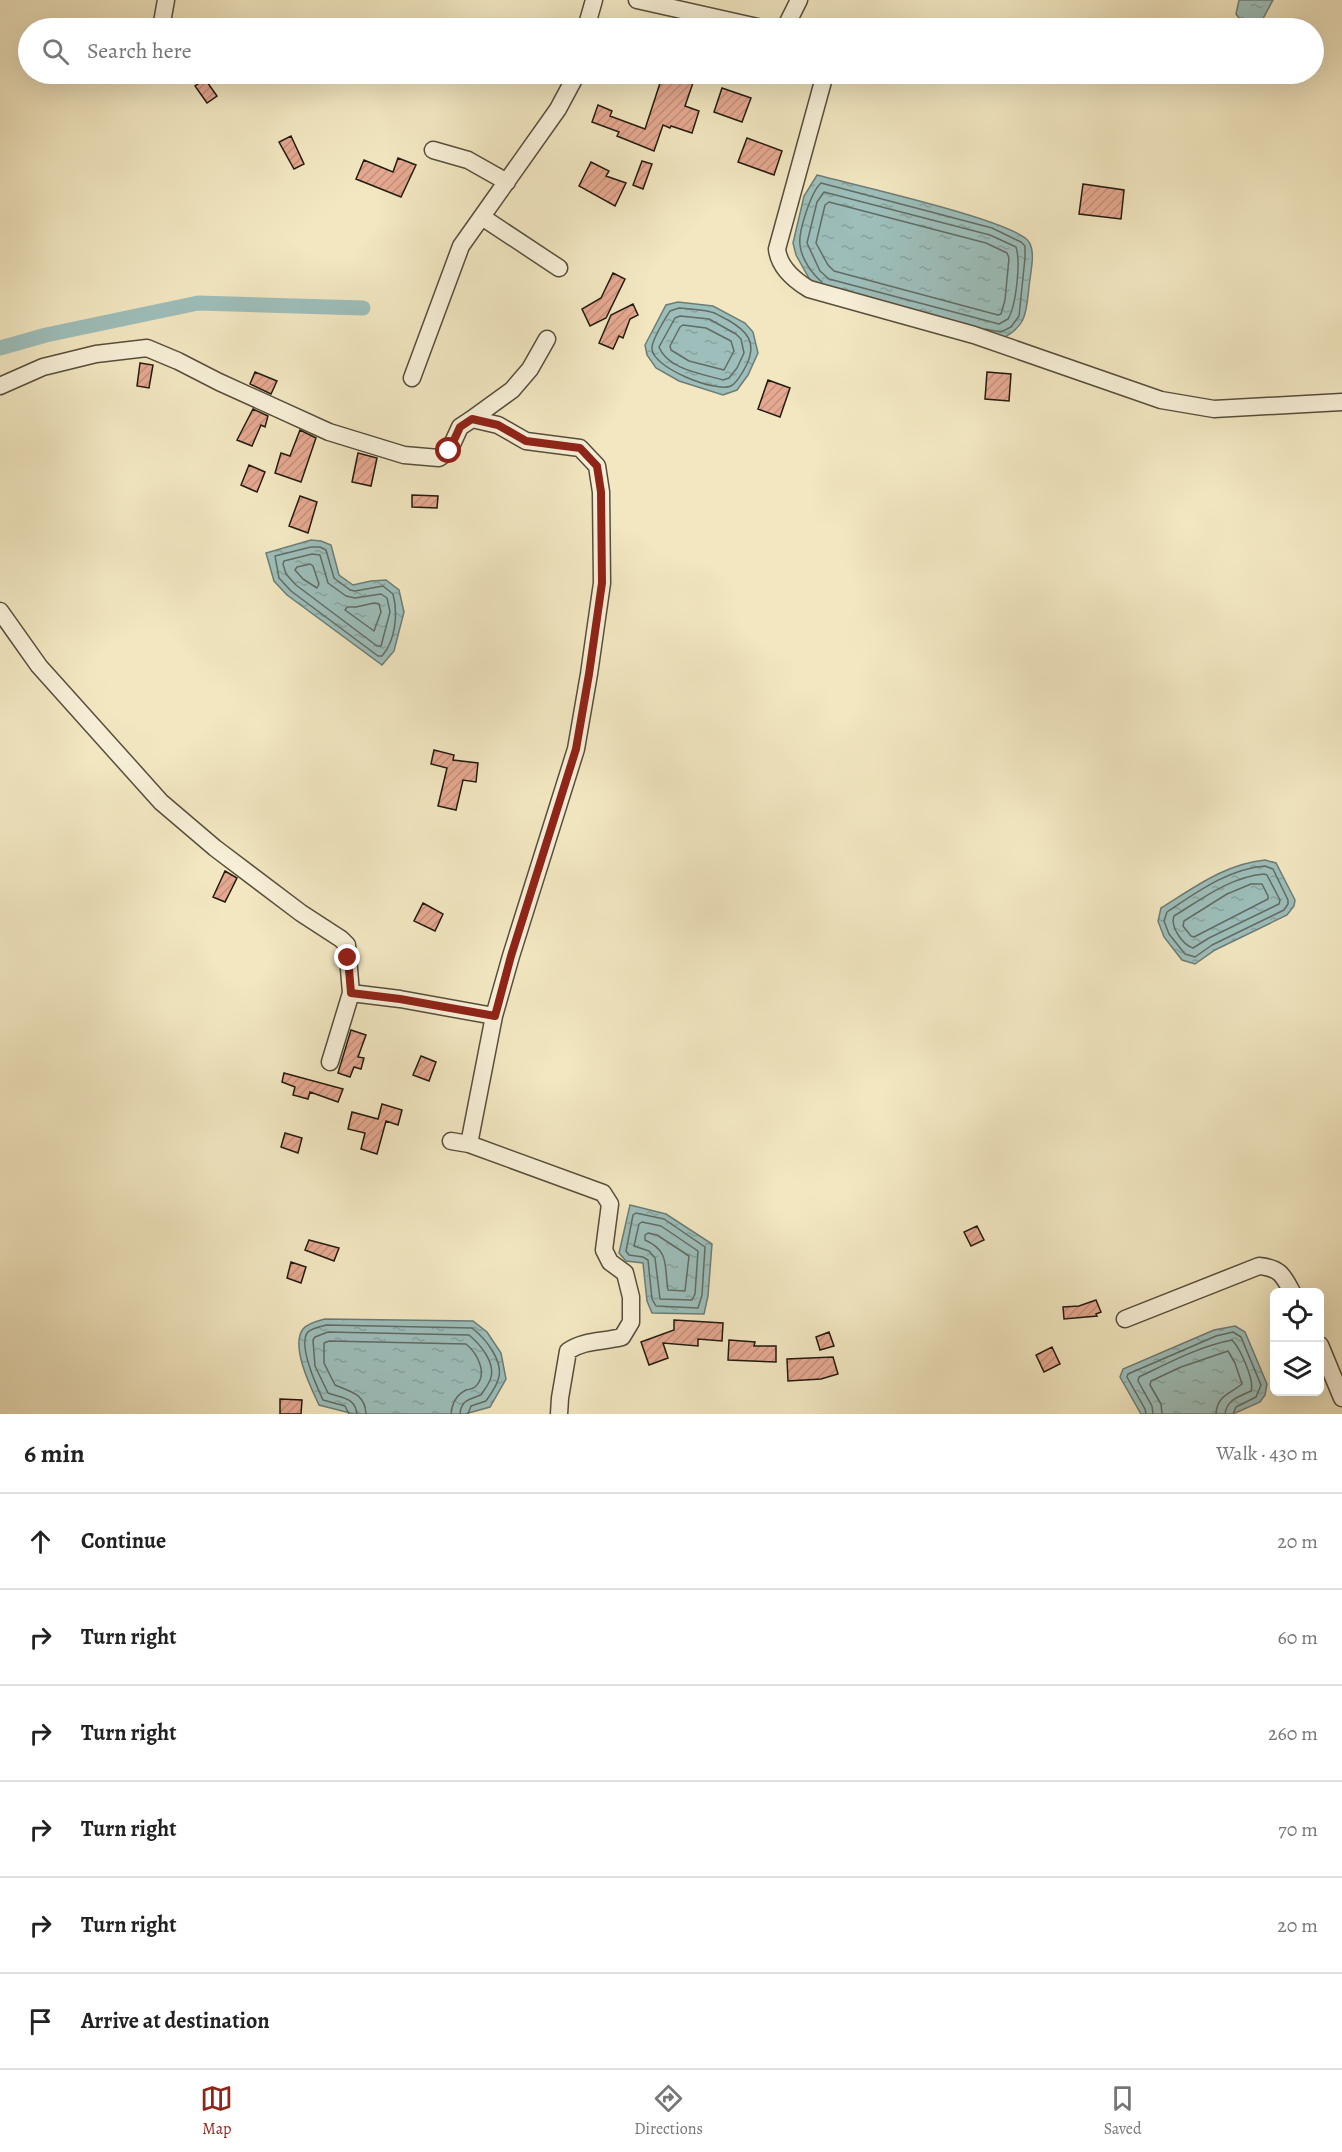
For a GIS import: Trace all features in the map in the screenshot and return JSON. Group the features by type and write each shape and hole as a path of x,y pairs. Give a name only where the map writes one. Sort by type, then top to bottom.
{"street":[{"path":"163,18 166,0"},
{"path":"589,18 594,0"},
{"path":"638,0 718,18"},
{"path":"789,18 799,0"},
{"path":"412,378 461,246 558,109 571,84"},
{"path":"822,84 777,249 781,262 789,275 799,283 809,289 974,335 1161,400 1214,409 1342,402"},
{"path":"433,150 468,160 507,182"},
{"path":"482,217 559,268"},
{"path":"0,386 43,367 96,354 147,348 329,432 404,455 439,458 449,451 460,427 512,390 530,369 547,339"},
{"path":"469,1144 495,1016 511,956 576,749 602,583 601,492 597,466 580,448 526,441 498,425 472,419"},
{"path":"0,611 39,666 161,802 215,848 300,914 347,945 351,993 330,1062"},
{"path":"351,993 400,999 495,1016"},
{"path":"451,1141 469,1144 603,1193 610,1204 604,1250 610,1262 625,1273 631,1297 631,1322 622,1337 608,1341 579,1343 568,1351 559,1414"},
{"path":"1125,1319 1259,1266 1272,1267 1283,1275 1290,1288"},
{"path":"1324,1355 1342,1398"}],"water":[{"path":"1239,0 1273,0 1263,18 1240,18 1236,14"},
{"path":"817,175 965,214 1018,233 1029,242 1032,258 1027,304 1020,324 1001,339 823,292 810,280 796,255 793,243 804,196"},
{"path":"678,302 713,306 745,323 753,332 758,353 748,375 737,390 723,395 679,381 656,368 647,355 645,345 666,305"},
{"path":"311,540 331,545 339,575 353,585 386,580 399,590 404,612 394,651 382,665 287,595 274,581 266,553"},
{"path":"1265,860 1276,863 1295,900 1294,906 1287,915 1215,950 1195,964 1182,960 1164,937 1158,921 1161,908 1223,871 1250,862"},
{"path":"630,1205 666,1214 712,1244 708,1296 704,1314 652,1313 647,1301 643,1263 626,1261 619,1253"},
{"path":"325,1319 473,1321 487,1332 501,1353 506,1379 490,1407 465,1414 354,1414 319,1405 303,1367 299,1346 303,1329"},
{"path":"1235,1326 1245,1332 1267,1384 1265,1395 1260,1402 1233,1414 1141,1414 1120,1377 1123,1369 1214,1330"}],"building":[{"path":"209,84 217,96 207,103 195,86"},
{"path":"660,84 693,84 685,106 699,111 692,133 663,125 654,151 617,136 619,132 592,122 598,105 612,111 610,116 645,129"},
{"path":"722,88 751,98 742,122 714,112"},
{"path":"291,136 304,164 294,169 279,142"},
{"path":"747,138 782,151 774,175 738,162"},
{"path":"398,158 416,165 401,197 356,179 364,160 393,172"},
{"path":"642,161 652,164 643,189 633,185"},
{"path":"591,162 609,171 606,176 626,183 615,206 579,186"},
{"path":"1083,184 1124,190 1121,219 1079,214"},
{"path":"613,273 625,279 606,318 590,326 582,309 601,298"},
{"path":"633,304 638,315 630,319 623,338 619,336 613,349 599,343 611,315"},
{"path":"140,363 153,365 149,388 137,386"},
{"path":"255,372 277,381 271,394 250,384"},
{"path":"987,372 1011,374 1009,401 985,399"},
{"path":"768,380 790,388 780,417 758,409"},
{"path":"253,409 268,416 265,427 261,425 252,446 237,440"},
{"path":"300,430 316,438 301,482 275,473 281,453 290,456"},
{"path":"358,453 377,458 371,486 352,482"},
{"path":"249,465 265,472 257,492 241,485"},
{"path":"412,495 438,496 437,508 412,507"},
{"path":"300,496 317,502 308,533 289,526"},
{"path":"434,750 454,755 453,760 478,763 476,782 463,780 456,810 438,806 447,768 431,764"},
{"path":"225,871 237,878 225,902 213,897"},
{"path":"423,903 443,914 435,931 414,921"},
{"path":"351,1030 366,1035 358,1057 364,1058 361,1069 354,1067 350,1077 338,1073"},
{"path":"421,1056 436,1062 429,1081 413,1075"},
{"path":"284,1073 343,1089 338,1102 310,1092 308,1099 293,1095 295,1087 282,1082"},
{"path":"382,1104 402,1110 398,1125 386,1121 377,1154 361,1149 365,1133 348,1129 352,1112 378,1119"},
{"path":"285,1133 302,1138 298,1153 281,1147"},
{"path":"977,1226 984,1240 971,1246 964,1232"},
{"path":"309,1240 339,1248 334,1261 305,1250"},
{"path":"291,1262 306,1267 301,1283 287,1278"},
{"path":"1096,1300 1101,1312 1096,1314 1097,1316 1064,1319 1063,1307 1079,1306"},
{"path":"674,1320 723,1323 722,1341 698,1339 698,1346 663,1343 668,1358 649,1365 641,1342 674,1330"},
{"path":"829,1332 834,1346 820,1350 816,1337"},
{"path":"729,1340 755,1342 754,1346 776,1346 776,1362 728,1360"},
{"path":"1052,1347 1060,1364 1044,1372 1036,1355"},
{"path":"833,1357 838,1374 821,1379 788,1381 787,1359"},
{"path":"280,1399 302,1400 301,1414 280,1414"}],"waterway":[{"path":"0,348 46,335 198,303 363,308"}],"route":[{"path":"348,958 351,993 400,999 495,1016 511,956 576,749 602,583 601,492 597,466 580,448 526,441 498,425 472,419 460,427 449,451"}]}
